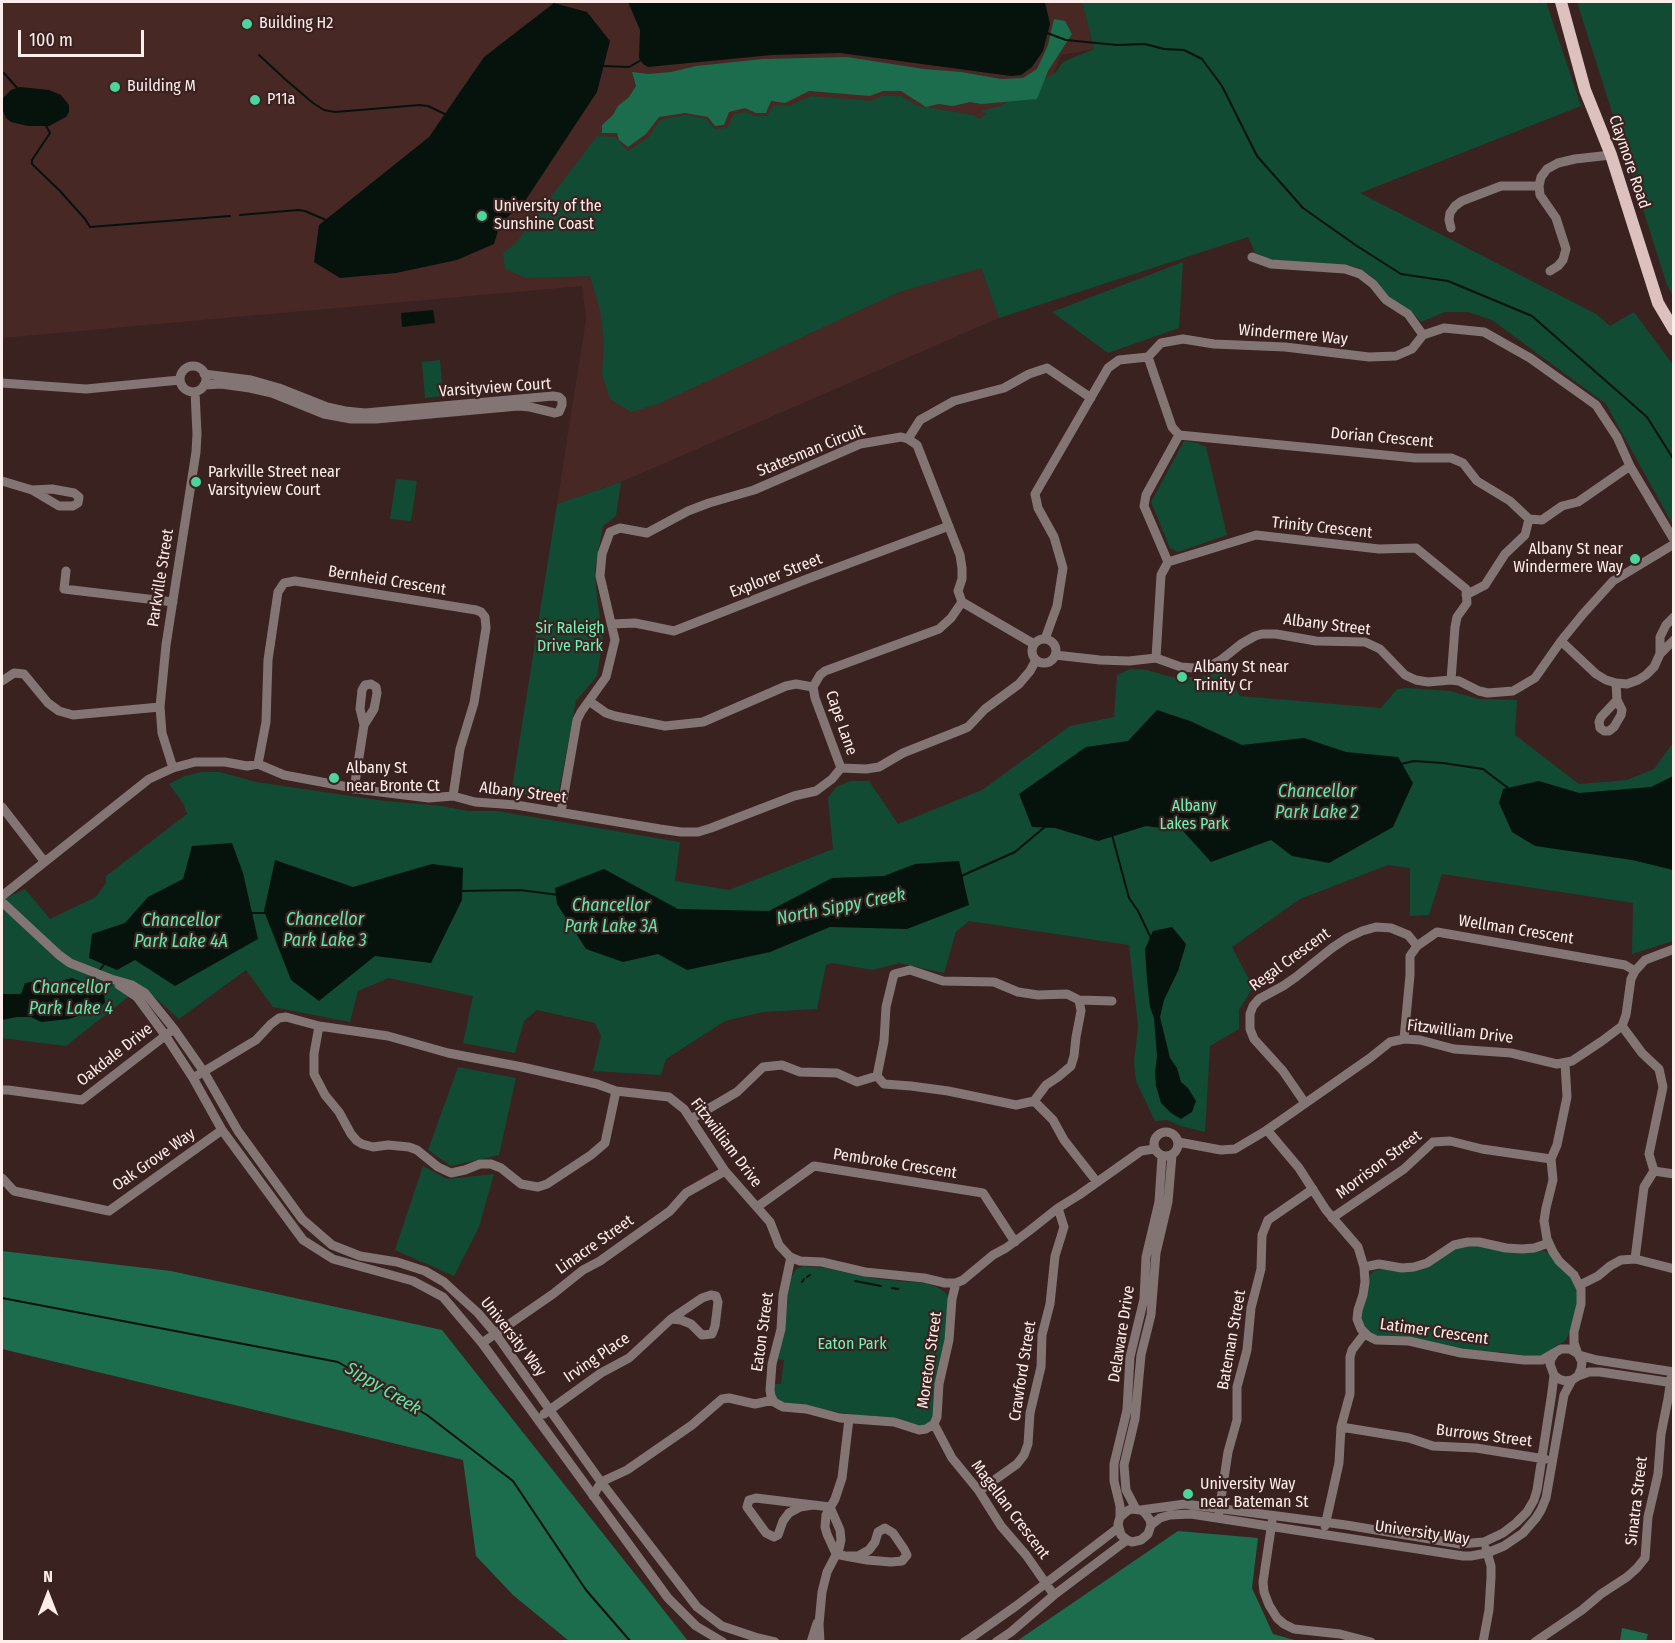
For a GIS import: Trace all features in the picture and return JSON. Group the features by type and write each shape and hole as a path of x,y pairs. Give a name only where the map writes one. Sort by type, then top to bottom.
{"main road":[{"name":"Claymore Road","path":"1560,2 1585,90 1609,151 1658,303 1674,330"}],"street":[{"path":"1550,271 1563,260 1566,249 1556,218 1543,202 1539,189 1542,175 1558,163 1609,151"},
{"path":"1451,228 1450,214 1452,208 1458,203 1496,188 1512,186 1526,191 1539,189"},
{"path":"1252,257 1271,264 1345,269 1356,272 1373,284 1386,300 1408,314 1423,335"},
{"name":"Windermere Way","path":"1045,639 1056,606 1063,568 1054,537 1038,508 1035,494 1108,368 1119,360 1148,357 1161,343 1183,339 1214,344 1285,347 1369,357 1396,356 1412,349 1423,335 1444,328 1484,332 1530,358 1596,405 1617,437 1630,466 1674,542"},
{"path":"1148,357 1172,427 1179,435 1146,495 1144,506 1168,562 1161,575 1156,658"},
{"path":"190,367 198,368 206,378 204,385 195,392 184,389 180,380 182,371 190,367"},
{"path":"1034,644 962,603 958,591 962,579 960,555 916,445 908,439 920,420 954,401 1004,388 1029,374 1047,368 1091,398"},
{"name":"Varsityview Court","path":"204,374 251,380 279,388 326,410"},
{"path":"2,383 86,389 180,380"},
{"name":"Varsityview Court","path":"204,385 221,384 272,393 351,419 376,419 426,411 518,403"},
{"name":"Parkville Street","path":"173,768 162,733 160,707 172,603 197,434 195,392"},
{"name":"Dorian Crescent","path":"1179,435 1416,458 1451,458 1463,464 1478,481 1510,501 1529,519"},
{"name":"Statesman Circuit","path":"612,624 600,576 602,554 610,532 620,528 647,533 699,507 754,490 860,444 901,437 908,439"},
{"path":"1451,680 1455,627 1457,617 1467,603 1466,595 1485,585 1505,554 1525,535 1529,519 1542,520 1562,506 1578,502 1630,466"},
{"path":"2,481 32,490"},
{"name":"Explorer Street","path":"612,624 635,623 674,632 949,526"},
{"name":"Trinity Crescent","path":"1168,562 1256,535 1379,549 1416,548 1466,589 1466,595"},
{"name":"Albany Street","path":"1055,654 1100,660 1129,661 1156,658 1187,668 1203,667 1221,660 1255,636 1276,634 1316,641 1365,642 1380,649 1410,678 1428,682 1459,681 1488,693 1513,691 1535,678 1561,641 1613,581 1674,542"},
{"path":"66,571 63,593 172,603"},
{"name":"Bernheid Crescent","path":"258,764 266,722 268,660 278,592 283,584 295,581 473,609 483,613 486,628 474,703 460,749 453,796"},
{"path":"589,701 615,716 665,726 703,722 786,686 796,684 813,687 825,670 939,629 962,603"},
{"path":"1561,641 1596,674 1606,680 1627,684 1638,680 1654,667 1659,654 1660,637 1666,625 1674,617"},
{"path":"561,812 577,720 606,676 615,640 612,624"},
{"path":"1039,640 1050,641 1054,646 1053,659 1043,663 1036,660 1032,653 1034,644 1039,640"},
{"path":"1659,654 1674,640"},
{"path":"842,768 866,770 879,766 895,757 968,727 985,710 1019,684 1036,660"},
{"path":"2,681 14,673 24,674 48,703 59,711 73,715 160,707"},
{"path":"1616,683 1617,700"},
{"name":"Cape Lane","path":"813,687 842,768"},
{"path":"354,789 364,724"},
{"name":"Albany Street","path":"2,896 140,785 158,774 195,762 225,762 248,766 258,764 284,775 354,789 429,798 453,796 475,802 516,805 681,832 698,832 794,796 816,791 842,768"},
{"path":"2,807 44,861"},
{"name":"University Way","path":"2,902 58,955 70,963 132,985 145,993 204,1072 238,1131 302,1219 332,1245 360,1256 397,1262 425,1271 444,1282 478,1312 601,1482 697,1607 722,1626 775,1641"},
{"name":"Regal Crescent","path":"1305,1103 1282,1071 1254,1039 1250,1029 1250,1014 1253,1006 1259,999 1296,977 1332,948 1362,931 1376,927 1391,928 1408,935 1417,946"},
{"name":"Wellman Crescent","path":"1417,946 1437,932 1625,965 1635,971"},
{"path":"1404,1039 1410,956 1417,946"},
{"path":"1575,1378 1582,1366 1574,1344 1574,1332 1582,1299 1580,1285 1574,1275 1557,1258 1549,1243 1544,1221 1553,1180 1551,1159 1557,1145 1567,1097 1565,1063 1578,1058 1622,1026 1626,1015 1631,979 1635,971 1645,960 1674,949"},
{"path":"877,1076 884,1041 886,1007 894,974 910,970 943,981 994,981 1018,992 1038,995 1058,993 1067,994 1079,1000 1112,1001"},
{"name":"University Way","path":"111,979 137,997 165,1035 193,1078 222,1130 303,1240 333,1259 413,1281 443,1297 482,1343 668,1598 696,1626 723,1641"},
{"path":"877,1076 884,1084 948,1091 1016,1105 1034,1101 1046,1085 1071,1066 1081,1011 1079,1000"},
{"name":"Fitzwilliam Drive","path":"193,1078 256,1040 279,1018 292,1018 319,1026 388,1036 448,1053 522,1067 597,1084 616,1091 669,1097 684,1109 724,1171 770,1222 780,1247 794,1259"},
{"path":"319,1026 313,1062 314,1074 357,1141 373,1147 388,1145 409,1147 451,1173 480,1164 491,1164 501,1168 521,1184 538,1187 547,1184 605,1143 616,1091"},
{"path":"1622,1026 1642,1053 1659,1070 1663,1087 1649,1154 1653,1171 1644,1187 1635,1258"},
{"name":"Oakdale Drive","path":"2,1090 82,1100 174,1029"},
{"name":"Fitzwilliam Drive","path":"1178,1142 1221,1150 1234,1149 1267,1130 1390,1042 1404,1039 1420,1040 1454,1049 1511,1053 1549,1062 1565,1063"},
{"path":"691,1119 737,1092 762,1066 782,1065 800,1072 837,1073 857,1082 877,1076"},
{"path":"1034,1101 1053,1120 1064,1140 1098,1182"},
{"name":"Oak Grove Way","path":"2,1178 14,1191 109,1210 222,1130"},
{"name":"Latimer Crescent","path":"1267,1130 1299,1168 1332,1218 1358,1247 1364,1267 1365,1286 1357,1314 1358,1323 1365,1333 1376,1340 1409,1341 1456,1352 1524,1360 1542,1360 1557,1352"},
{"path":"1163,1132 1175,1135 1178,1148 1167,1155 1158,1154 1154,1149 1156,1137 1163,1132"},
{"name":"Morrison Street","path":"1332,1218 1404,1169 1433,1142 1450,1141 1482,1149 1551,1159"},
{"path":"794,1259 822,1262 865,1272 952,1283 967,1277 1055,1210 1141,1151 1154,1149"},
{"name":"Delaware Drive","path":"1139,1510 1126,1490 1124,1465 1135,1419 1140,1362 1151,1315 1155,1258 1168,1202 1167,1155"},
{"name":"Delaware Drive","path":"1120,1517 1120,1506 1114,1481 1114,1464 1127,1410 1130,1357 1144,1299 1146,1257 1167,1155"},
{"name":"Pembroke Crescent","path":"757,1207 814,1166 983,1193 1015,1242"},
{"name":"Linacre Street","path":"482,1343 670,1211 686,1193 724,1171"},
{"path":"1653,1171 1674,1174"},
{"name":"Bateman Street","path":"1218,1518 1228,1452 1237,1420 1237,1387 1247,1350 1251,1308 1261,1269 1262,1235 1268,1220 1312,1189"},
{"name":"Crawford Street","path":"979,1491 1017,1464 1027,1450 1030,1413 1041,1368 1043,1330 1050,1304 1055,1256 1064,1226 1055,1210"},
{"path":"1364,1267 1379,1264 1402,1268 1414,1267 1427,1263 1454,1245 1468,1242 1522,1249 1549,1243"},
{"path":"1580,1285 1621,1260 1635,1258 1674,1269"},
{"name":"Eaton Street","path":"772,1397 772,1364 781,1329 783,1295 794,1259"},
{"name":"Moreton Street","path":"931,1425 937,1417 939,1384 949,1340 952,1283"},
{"name":"Irving Place","path":"537,1419 601,1372 629,1358 671,1320 702,1298 716,1296 718,1302 712,1334 702,1335 691,1324 681,1320 671,1320"},
{"path":"1574,1332 1550,1364 1553,1374 1562,1380 1589,1372 1600,1372 1672,1383"},
{"path":"1323,1534 1339,1463 1341,1427 1350,1394 1350,1357 1352,1350 1365,1333"},
{"path":"1557,1352 1568,1349 1578,1355 1597,1360 1672,1372"},
{"name":"Latimer Crescent","path":"1524,1360 1541,1366 1553,1374"},
{"name":"Sinatra Street","path":"1535,1641 1627,1577 1645,1558 1648,1517 1655,1490 1660,1434 1672,1383 1672,1372"},
{"name":"University Way","path":"1139,1510 1185,1504 1325,1522 1460,1544 1484,1542 1503,1533 1516,1523 1530,1507 1537,1490 1553,1374"},
{"name":"University Way","path":"1151,1525 1160,1518 1182,1514 1463,1556 1497,1550 1523,1533 1536,1518 1546,1498 1564,1395 1575,1378"},
{"path":"593,1496 601,1482 627,1470 692,1425 722,1399 748,1402 772,1397 776,1404 783,1407 802,1408 849,1419 894,1422 919,1430 931,1425"},
{"path":"836,1554 825,1527 826,1515 842,1478 849,1419"},
{"name":"Magellan Crescent","path":"931,1425 942,1436 943,1442 958,1466 979,1491 1001,1526 1026,1555 1054,1595"},
{"name":"Burrows Street","path":"1341,1427 1409,1438 1433,1446 1476,1448 1552,1461"},
{"path":"593,1496 609,1492 627,1470"},
{"path":"813,1505 791,1512 784,1519 778,1535 774,1537 767,1535 747,1507 749,1500 756,1498 830,1507"},
{"path":"820,1641 819,1618 824,1582 840,1545 841,1535 830,1507"},
{"path":"1127,1510 1139,1510 1148,1516 1151,1525 1148,1534 1141,1540 1132,1542 1127,1540 1118,1528 1120,1517 1127,1510"},
{"path":"1273,1515 1263,1582 1269,1605 1277,1618 1294,1629 1340,1634 1371,1641"},
{"path":"836,1554 872,1561 900,1562 907,1554 893,1533 885,1528 878,1532 869,1550 858,1556 848,1556"},
{"path":"964,1641 1016,1606 1118,1528"},
{"path":"996,1641 1011,1632 1054,1595 1127,1540"},
{"path":"1482,1641 1489,1610 1491,1578 1491,1566 1484,1542"},
{"path":"811,1641 819,1618"}],"shaded area":[{"name":"University of the Sunshine Coast","path":"2,2 1082,2 1094,49 1061,55 1049,85 937,146 999,318 621,482 557,504 586,319 582,286 2,338"}],"green space":[{"path":"1082,2 1546,2 1581,106 1360,193 1596,314 1610,326 1634,312 1673,365 1673,525 1606,404 1492,320 1468,312 1445,312 1421,322 1411,311 1390,298 1371,276 1359,268 1348,265 1275,261 1255,253 1248,237 999,318 981,268 899,292 658,404 631,412 610,399 602,375 604,340 600,310 590,276 526,278 505,269 503,253 515,244 597,136 615,137 628,151 649,137 660,120 685,115 706,119 715,129 727,128 734,114 746,112 755,116 767,116 774,105 789,106 811,96 871,101 882,96 901,96 918,106 973,115 979,119 987,114 981,111 1001,106 1056,72 1063,62 1094,49"},
{"path":"1577,2 1673,2 1673,296 1667,285"},
{"path":"1054,19 1065,21 1072,34 1048,71 1037,99 982,104 970,102 953,106 939,104 926,107 901,91 883,91 870,96 809,91 785,103 771,101 766,113 756,113 745,108 729,112 724,125 715,126 708,117 685,113 659,117 646,134 628,147 619,140 617,133 602,133 602,125 629,97 636,86 632,72 648,74 671,72 696,66 763,59 847,57 1001,79 1023,78 1037,69 1048,45"},
{"path":"1183,262 1179,328 1108,353 1052,312"},
{"path":"440,360 443,396 425,398 422,362"},
{"path":"1184,441 1206,447 1227,535 1178,552 1170,548 1151,502"},
{"path":"396,479 417,481 411,521 390,519"},
{"name":"Sir Raleigh Drive Park","path":"621,482 616,516 603,526 595,569 603,638 597,676 576,701 559,791 550,796 511,794 557,504"},
{"name":"Albany Lakes Park","path":"1130,669 1147,670 1171,677 1200,677 1224,671 1240,696 1381,708 1397,689 1407,688 1450,691 1479,699 1517,700 1515,735 1579,784 1627,780 1654,769 1673,743 1673,941 1632,954 1633,903 1442,874 1429,915 1410,916 1410,868 1388,865 1300,899 1232,947 1253,987 1239,1010 1239,1029 1210,1046 1205,1132 1167,1120 1155,1121 1136,1081 1134,1062 1138,1026 1129,945 969,921 956,932 944,973 899,963 873,970 831,963 826,965 817,1009 763,1012 725,1021 666,1059 661,1075 593,1071 601,1036 595,1023 537,1010 524,1021 515,1053 463,1043 473,996 389,978 358,991 350,1022 273,1007 246,970 179,1019 142,986 66,1046 2,1038 2,900 25,889 50,919 96,897 106,883 106,876 187,814 183,803 169,784 185,776 201,772 220,772 256,782 468,811 497,811 680,842 675,881 729,890 833,849 828,798 836,787 850,781 869,781 898,824 982,790 1070,726 1114,717 1117,675"},
{"path":"458,1067 516,1078 499,1155 451,1166 428,1150"},
{"path":"423,1166 447,1179 494,1174 479,1227 454,1276 395,1250"},
{"path":"1472,1245 1541,1250 1549,1253 1570,1276 1577,1289 1577,1307 1565,1341 1554,1347 1548,1354 1536,1357 1472,1351 1378,1336 1364,1326 1361,1313 1370,1275 1374,1271 1381,1269 1401,1271 1461,1247"},
{"path":"2,1251 171,1271 442,1330 688,1641 569,1641 513,1595 476,1556 463,1460 2,1349"},
{"name":"Eaton Park","path":"804,1266 826,1268 877,1279 924,1283 946,1293 948,1299 946,1334 931,1421 919,1426 785,1403 777,1399 774,1384 781,1384 784,1360 777,1359 790,1279 796,1269"},
{"path":"1178,1531 1258,1538 1252,1588 1273,1634 1298,1641 1017,1641"},
{"path":"1622,1628 1648,1634 1646,1641 1620,1641"}],"water":[{"path":"628,2 1045,2 1050,24 1043,51 1032,67 1021,75 1011,76 840,53 772,55 648,67 639,58 640,30"},
{"path":"554,3 587,12 610,41 597,92 525,201 500,224 494,244 457,260 396,273 340,278 314,262 319,225 429,137 484,57"},
{"path":"20,87 49,90 61,95 69,105 69,112 66,117 49,126 28,126 11,122 3,111 2,99 11,90"},
{"path":"433,310 435,323 402,327 401,313"},
{"name":"Chancellor Park Lake 2","path":"1157,710 1190,721 1242,745 1304,738 1346,752 1398,757 1413,783 1393,827 1329,863 1292,856 1271,840 1211,862 1183,831 1146,826 1098,841 1055,828 1032,827 1019,794 1086,747 1128,741"},
{"path":"1673,776 1673,870 1632,860 1535,846 1512,832 1499,803 1503,789 1539,781 1579,793 1651,787"},
{"name":"Chancellor Park Lake 4A","path":"232,843 243,873 258,939 175,986 135,960 117,970 89,958 92,934 125,923 148,897 183,879 192,846"},
{"name":"Chancellor Park Lake 3","path":"275,860 353,887 432,864 463,868 462,900 431,963 375,956 319,1001 291,980 264,911"},
{"name":"Chancellor Park Lake 3A","path":"959,861 969,905 907,929 830,927 770,952 687,970 658,954 623,962 586,949 557,904 555,888 604,869 678,909 769,911 832,878 884,876 915,864"},
{"path":"1172,927 1186,944 1178,971 1164,1000 1160,1017 1170,1058 1177,1068 1181,1082 1196,1101 1192,1112 1181,1119 1161,1103 1156,1086 1157,1056 1154,1018 1150,1007 1145,949 1153,931"},
{"name":"Chancellor Park Lake 4","path":"72,978 104,991 105,1003 96,1010 69,1019 41,1022 31,1017 17,1017 2,1020 2,994 21,994 25,983 38,981 48,995 53,993 55,985"}],"waterway":[{"path":"1047,33 1066,40 1117,45 1145,44 1164,49 1184,50 1202,59 1222,86 1257,156 1303,208 1401,274 1448,281 1532,316 1647,417 1674,460"},
{"path":"259,55 324,110 335,112 420,105 428,106 447,115"},
{"path":"603,66 629,67 643,59"},
{"path":"4,73 18,89"},
{"path":"45,124 50,133 32,160 32,164 60,191 90,227 230,216"},
{"path":"240,215 298,210 326,220"},
{"name":"North Sippy Creek","path":"1401,764 1414,761 1483,769 1508,788"},
{"name":"North Sippy Creek","path":"959,877 1015,852 1047,825"},
{"path":"1112,835 1129,898 1151,938"},
{"name":"North Sippy Creek","path":"459,891 520,890 559,895"},
{"name":"North Sippy Creek","path":"249,913 267,913"},
{"name":"North Sippy Creek","path":"98,972 106,962"},
{"name":"North Sippy Creek","path":"86,985 94,976"},
{"path":"855,1281 881,1286"},
{"path":"892,1288 898,1289"},
{"name":"Sippy Creek","path":"2,1298 338,1362 427,1415 513,1481 586,1590 631,1642"},
{"path":"937,1328 940,1315"},
{"path":"936,1344 937,1331"}],"place":[{"name":"Building H2","path":"247,24"},
{"name":"Building M","path":"115,87"},
{"name":"P11a","path":"255,100"},
{"name":"University of the Sunshine Coast","path":"482,216"},
{"name":"Parkville Street near Varsityview Court","path":"196,482"},
{"name":"Albany St near Windermere Way","path":"1635,559"},
{"name":"Albany St near Trinity Cr","path":"1182,677"},
{"name":"Albany St near Bronte Ct","path":"334,778"},
{"name":"University Way near Bateman St","path":"1188,1494"}]}
